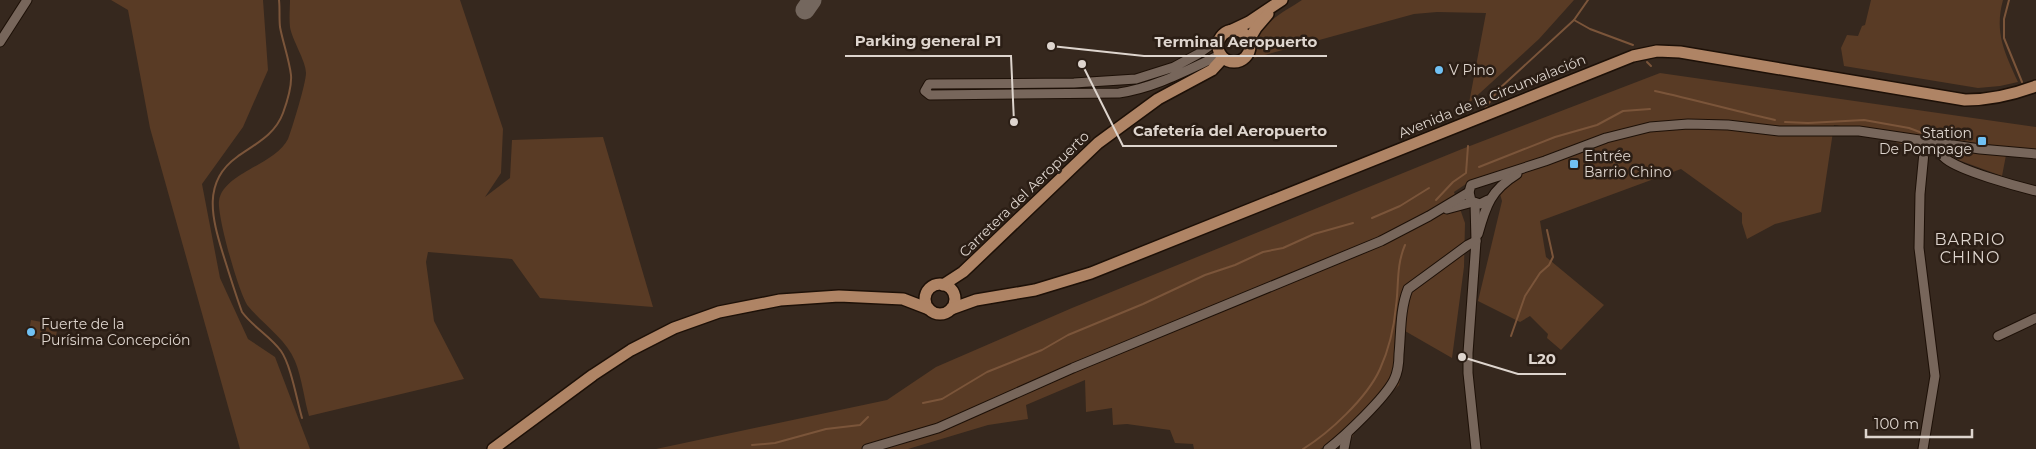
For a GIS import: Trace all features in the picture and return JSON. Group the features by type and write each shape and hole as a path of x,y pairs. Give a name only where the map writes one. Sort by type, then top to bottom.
{"main road":[{"path":"1282,0 1260,22 1249,40 1248,55 1236,62 1231,62 1221,57 1218,47 1220,39 1282,0"},
{"path":"1230,31 1243,33 1249,40"},
{"name":"Avenida de la Circunvalación","path":"976,300 1035,290 1091,273 1353,167 1633,56 1648,52 1680,52 1956,99 1992,99 2008,96 2036,86"},
{"name":"Carretera del Aeropuerto","path":"1207,73 1221,57"},
{"name":"Carretera del Aeropuerto","path":"943,284 963,272 1098,143 1158,98 1207,73 1222,70 1236,62"},
{"name":"Carretera del Aeropuerto","path":"953,293 963,272"},
{"path":"493,449 599,370 637,346 674,328 719,312 780,300 839,296 903,298 938,284 943,284 953,293 976,300"},
{"path":"929,289 925,297 929,309"},
{"path":"951,309 955,300 953,293"},
{"path":"903,298 940,314 976,300"}],"street":[{"path":"0,42 27,0"},
{"path":"1220,39 1198,54 1162,72 1136,79 1091,82 928,84 925,90 930,95 1119,93 1177,76 1221,57"},
{"path":"1091,82 1092,93"},
{"path":"976,83 977,94"},
{"path":"1035,83 1035,93"},
{"path":"867,449 938,428 1073,368 1324,265 1408,228 1468,192 1474,183 1532,166 1606,138 1650,127 1688,124 1728,125 1779,131 1842,130 1998,152 2036,154"},
{"path":"1930,143 1952,163 2036,191"},
{"path":"1923,449 1935,376 1919,248 1920,194 1930,143"},
{"path":"1431,215 1474,203 1483,204 1506,182 1532,166"},
{"path":"1328,449 1347,434 1394,380 1400,354 1405,296 1408,289 1476,241 1489,198 1488,186 1482,182"},
{"path":"1468,192 1474,203 1476,241 1468,353 1468,373 1476,449"},
{"path":"1998,336 2036,318"},
{"path":"1344,449 1347,434"}],"shaded area":[{"path":"111,0 263,0 268,70 243,127 202,184 220,278 248,339 275,357 310,449 240,449 150,128 128,10"},
{"path":"290,0 460,0 503,129 501,173 485,197 510,178 512,140 603,137 653,307 540,298 512,259 428,252 426,262 434,321 464,379 309,416 299,374 291,353 254,313 244,299 229,255 219,209 219,201 223,191 230,183 272,156 281,148 290,134 306,73 290,27"},
{"path":"1302,0 1574,0 1539,39 1469,103 1486,13 1437,12 1414,14 1254,58 1259,35 1262,30 1272,20"},
{"path":"1871,0 2003,0 2000,33 2005,52 2018,82 1978,88 1844,66 1841,48 1847,35 1858,36 1862,26 1865,25"},
{"path":"1660,73 2036,127 2036,154 2007,150 2002,176 1950,157 1853,128 1834,125 1821,212 1775,224 1747,239 1742,223 1742,213 1681,169 1540,221 1546,257 1604,305 1561,350 1547,338 1548,334 1530,316 1520,322 1478,301 1502,201 1494,173 1466,184 1454,192 1465,223 1464,267 1452,358 1405,331 1403,364 1399,385 1357,427 1348,446 1324,447 1320,449 1194,449 1193,444 1175,443 1170,430 1127,424 1113,425 1112,408 1086,412 1085,380 1026,405 1028,419 988,425 908,449 656,449 887,400 936,367 1072,308 1462,149"},
{"path":"31,320 58,325 55,342 28,337"}],"waterway":[{"path":"279,0 280,27 291,75 288,99 279,121 270,133 237,157 218,178 214,189 213,214 219,241 242,312 277,346 285,357 302,418"},
{"path":"1484,110 1499,89 1574,20 1588,0"},
{"path":"2009,0 2004,19 2004,38 2022,82"},
{"path":"1574,20 1590,29 1633,45"},
{"path":"1647,62 1651,66"},
{"path":"1655,91 1775,120"},
{"path":"1479,167 1555,137 1597,125 1623,111 1650,109"},
{"path":"1785,122 1808,123 1864,120 1909,128 1933,137 1952,138"},
{"path":"1436,200 1453,182 1466,173 1468,146"},
{"path":"1372,218 1400,206 1429,188"},
{"path":"923,403 942,399 987,372 1042,350 1068,335 1143,304 1205,275 1235,265 1263,252 1283,248 1314,234 1353,223"},
{"path":"1511,336 1525,296 1553,257 1547,230"},
{"path":"1303,449 1324,434 1357,403 1380,369 1392,330 1399,268 1405,245"},
{"path":"752,445 775,443 826,429 860,425 868,417"}],"taxiway":[{"path":"805,10 812,0"}],"place":[{"name":"Terminal Aeropuerto","path":"1051,46"},
{"name":"Cafetería del Aeropuerto","path":"1082,64"},
{"name":"V Pino","path":"1439,70"},
{"name":"Parking general P1","path":"1014,122"},
{"name":"Station De Pompage","path":"1982,141"},
{"name":"Entrée Barrio Chino","path":"1574,164"},
{"name":"Fuerte de la Purísima Concepción","path":"31,332"},
{"name":"L20","path":"1462,357"}],"district":[{"name":"BARRIO CHINO","path":"1970,248"}]}
